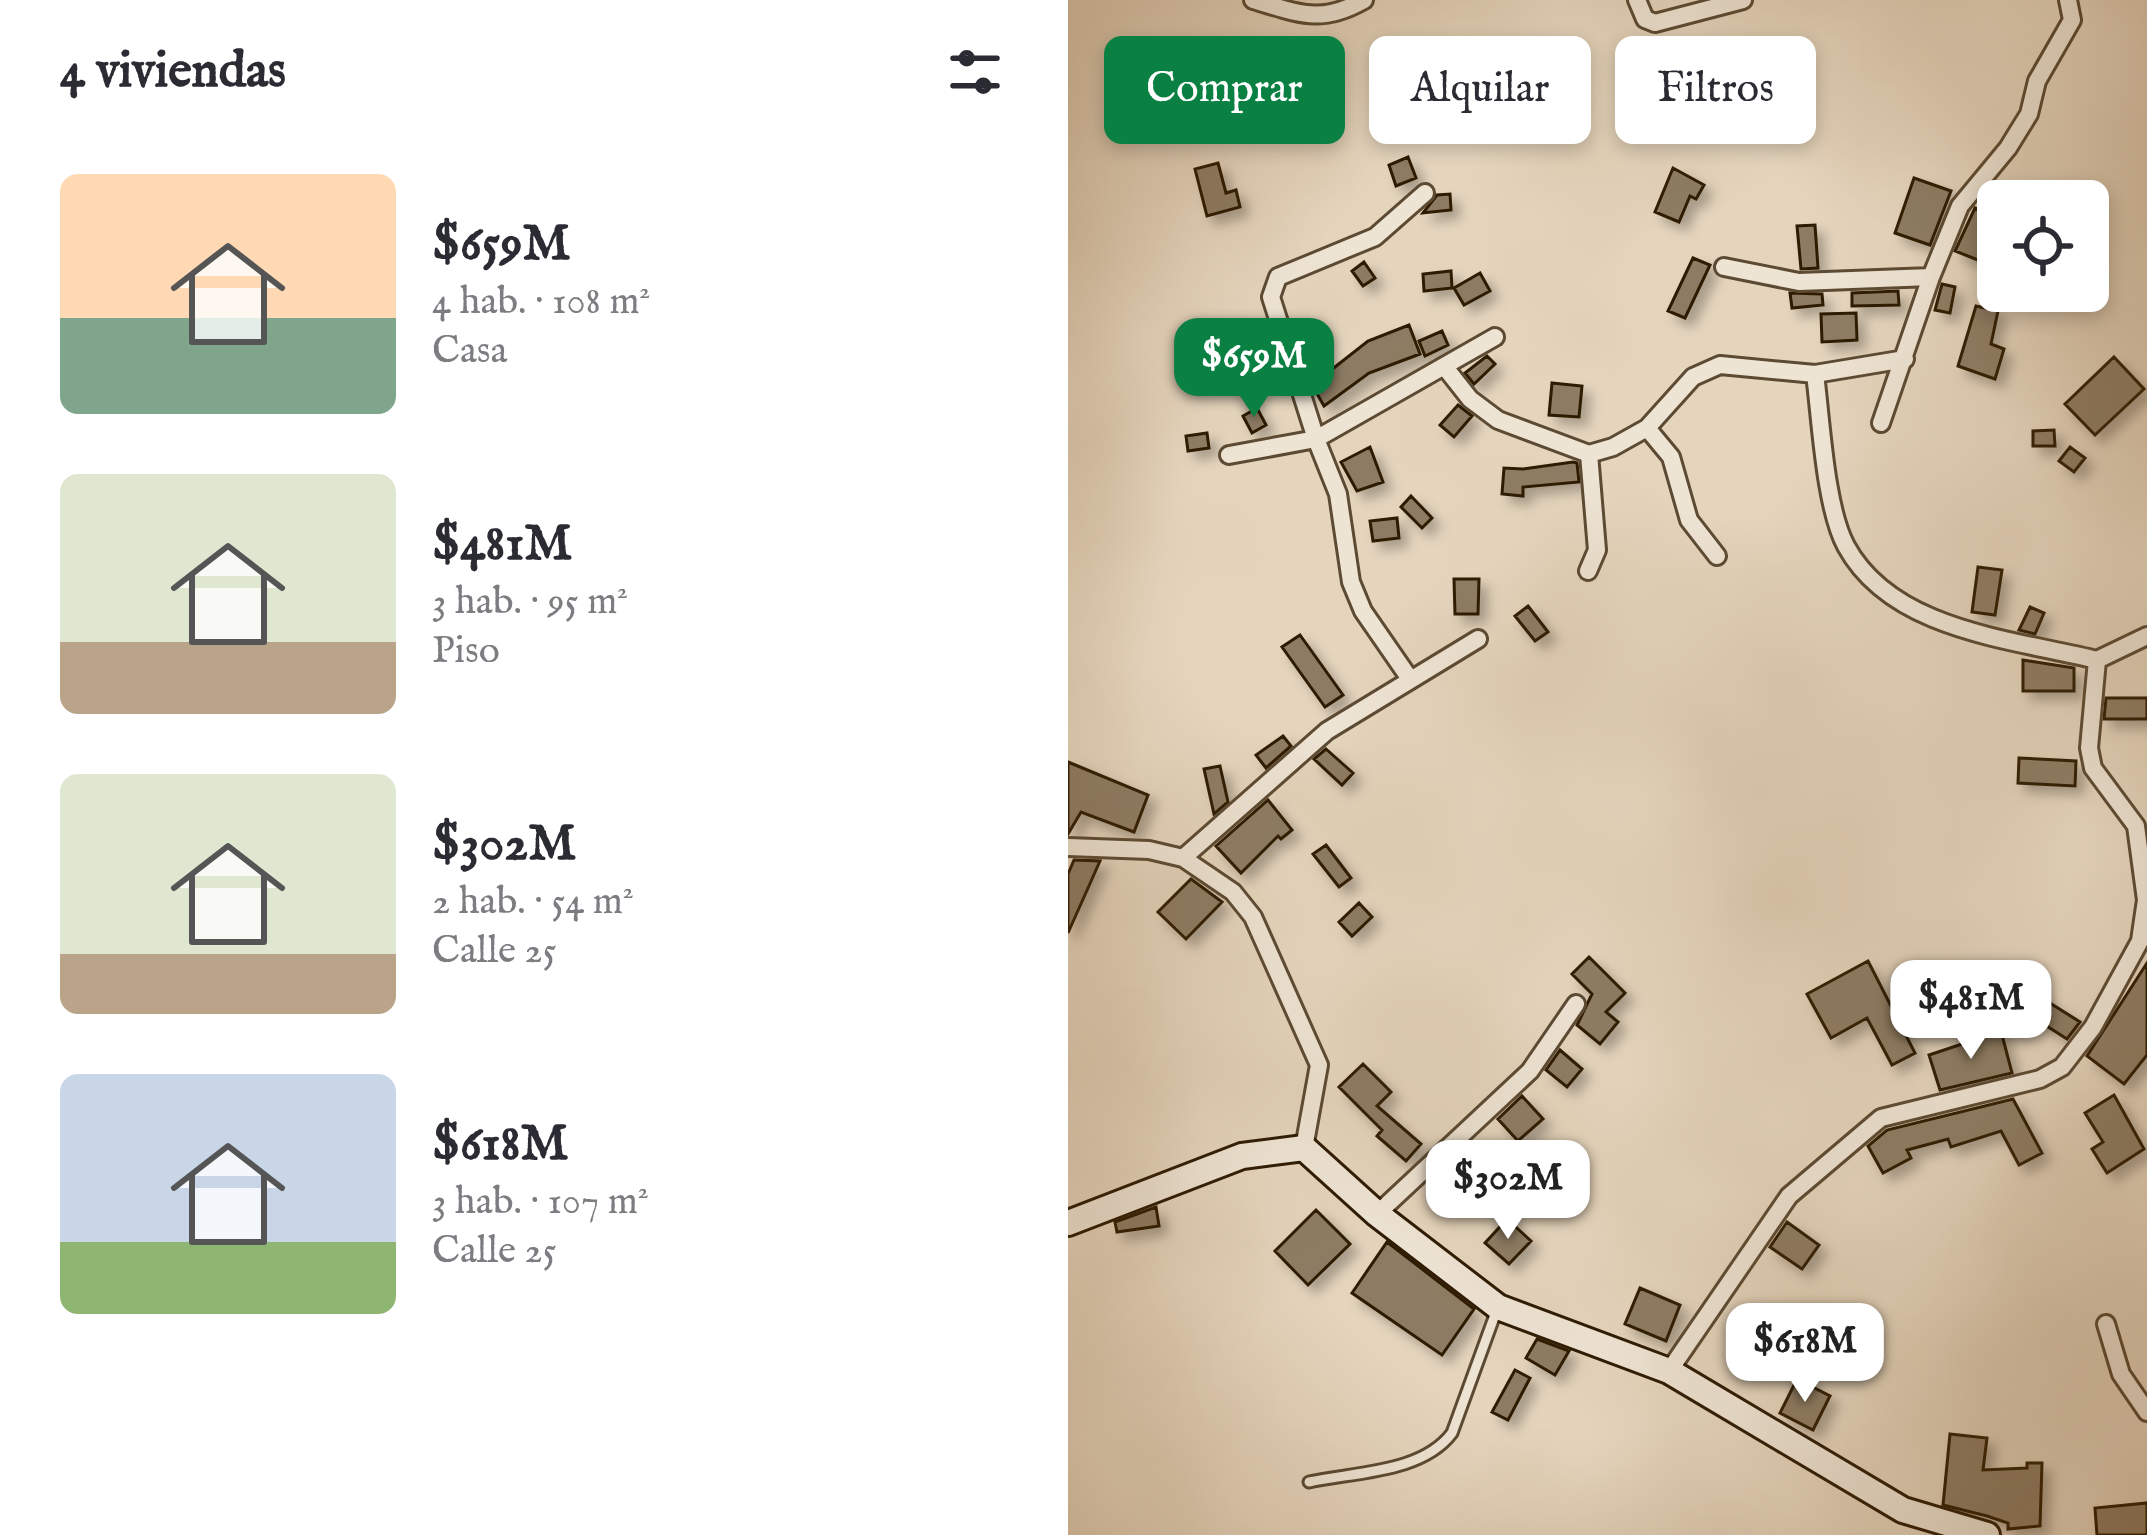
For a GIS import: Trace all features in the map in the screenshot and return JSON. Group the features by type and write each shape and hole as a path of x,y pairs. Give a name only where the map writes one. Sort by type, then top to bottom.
{"street":[{"path":"1253,0 1313,17 1333,15 1364,0"},
{"path":"1637,0 1645,20 1655,22 1743,0"},
{"path":"1881,423 1960,206 2030,114 2036,81 2072,20 2068,0"},
{"path":"1410,679 1363,610 1351,581 1339,494 1316,439 1271,297 1278,277 1375,237 1425,193"},
{"path":"1724,267 1799,282 1931,277"},
{"path":"1229,455 1316,439 1495,337"},
{"path":"1444,366 1470,399 1498,420 1589,454 1647,428 1706,368 1720,365 1815,374 1905,359"},
{"path":"1815,374 1837,521 1847,547 1885,594 1925,617 2097,660 2147,636"},
{"path":"1647,428 1671,457 1689,520 1717,556"},
{"path":"1588,572 1597,550 1589,454"},
{"path":"1183,858 1327,730 1478,639"},
{"path":"1670,1371 1790,1196 1882,1118 2040,1079 2062,1067 2093,1027 2140,941 2147,900 2136,826 2093,768 2089,748 2097,660"},
{"path":"1068,847 1149,850 1183,858 1233,892 1253,917 1319,1065 1304,1148"},
{"path":"1377,1214 1530,1071 1576,1004"},
{"path":"1068,1223 1242,1156 1304,1148 1377,1214 1498,1307 1670,1371 1904,1510 1987,1535"},
{"path":"2106,1324 2121,1374 2147,1412"}],"lane":[{"path":"1309,1482 1422,1459 1440,1449 1452,1433 1498,1307"}],"building":[{"path":"1408,157 1416,178 1396,186 1389,165"},
{"path":"1218,163 1226,193 1236,190 1240,207 1207,216 1195,169"},
{"path":"1673,168 1704,185 1696,199 1690,196 1679,222 1655,212"},
{"path":"1914,178 1951,191 1930,245 1895,233"},
{"path":"1450,194 1451,210 1423,213 1437,195"},
{"path":"1975,208 1977,209 1977,260 1955,251"},
{"path":"1815,225 1818,268 1801,269 1797,226"},
{"path":"1693,258 1710,265 1685,318 1668,311"},
{"path":"1364,262 1375,278 1363,286 1352,271"},
{"path":"1451,271 1452,288 1424,291 1423,274"},
{"path":"1480,273 1490,291 1464,305 1454,288"},
{"path":"1942,284 1955,287 1950,313 1935,310"},
{"path":"1898,291 1899,305 1852,306 1852,293"},
{"path":"1790,293 1822,294 1823,305 1792,308"},
{"path":"1976,306 1977,312 1998,312 1991,344 2004,349 1995,379 1958,366"},
{"path":"1856,313 1857,340 1822,342 1821,314"},
{"path":"1409,325 1420,354 1369,373 1324,406 1312,385 1368,341"},
{"path":"1442,331 1448,345 1425,356 1419,341"},
{"path":"1487,356 1495,364 1474,384 1465,373"},
{"path":"2114,357 2144,389 2095,435 2065,404"},
{"path":"1552,383 1582,386 1579,417 1549,415"},
{"path":"1458,405 1472,416 1454,437 1440,425"},
{"path":"1257,408 1266,425 1252,433 1243,416"},
{"path":"2054,430 2055,446 2033,446 2033,431"},
{"path":"1207,433 1209,448 1188,451 1186,436"},
{"path":"1370,447 1383,482 1357,491 1341,462"},
{"path":"2070,447 2085,458 2074,472 2059,461"},
{"path":"1573,462 1579,482 1523,487 1523,496 1502,494 1504,468"},
{"path":"1411,496 1432,518 1422,528 1401,507"},
{"path":"1397,518 1399,538 1373,541 1370,521"},
{"path":"1978,567 2002,570 1995,615 1972,612"},
{"path":"1454,579 1479,579 1478,614 1455,614"},
{"path":"1528,606 1548,632 1535,641 1515,616"},
{"path":"2030,607 2044,613 2035,634 2019,630"},
{"path":"1300,635 1343,695 1325,707 1282,647"},
{"path":"2023,660 2074,668 2074,691 2023,691"},
{"path":"2106,698 2147,698 2147,719 2104,719"},
{"path":"1283,736 1291,746 1266,768 1256,755"},
{"path":"1326,749 1353,773 1342,785 1314,759"},
{"path":"2019,758 2076,761 2075,786 2018,783"},
{"path":"1068,762 1148,795 1134,832 1081,812 1068,834"},
{"path":"1220,766 1228,802 1214,814 1204,769"},
{"path":"1268,800 1292,830 1281,839 1278,836 1241,873 1216,846"},
{"path":"1326,845 1351,878 1339,887 1313,854"},
{"path":"1074,860 1100,861 1068,933 1068,874"},
{"path":"1191,879 1222,902 1186,939 1158,912"},
{"path":"1359,903 1372,917 1352,936 1339,922"},
{"path":"1589,957 1625,993 1606,1012 1618,1022 1600,1044 1577,1025 1592,994 1572,974"},
{"path":"1868,961 1915,1053 1892,1065 1867,1018 1831,1038 1807,994"},
{"path":"2147,963 2147,1055 2124,1084 2087,1056"},
{"path":"2026,988 2080,1022 2067,1039 2014,1005"},
{"path":"2001,1031 2012,1073 1940,1090 1929,1055"},
{"path":"1560,1050 1582,1069 1567,1087 1546,1070"},
{"path":"1363,1064 1391,1092 1377,1106 1421,1144 1406,1161 1377,1136 1382,1130 1339,1087"},
{"path":"2114,1095 2144,1149 2107,1173 2092,1149 2103,1142 2085,1113"},
{"path":"1522,1096 1543,1119 1518,1141 1498,1119"},
{"path":"2013,1099 2042,1153 2019,1165 2001,1131 1951,1147 1948,1139 1907,1150 1911,1158 1883,1173 1868,1146 1887,1130"},
{"path":"1156,1207 1159,1226 1117,1232 1115,1222"},
{"path":"1316,1210 1350,1244 1308,1285 1275,1251"},
{"path":"1507,1219 1531,1241 1509,1264 1485,1243"},
{"path":"1787,1222 1819,1245 1802,1269 1770,1247"},
{"path":"1387,1242 1474,1309 1442,1355 1352,1293"},
{"path":"1640,1288 1680,1305 1666,1341 1625,1324"},
{"path":"1537,1339 1569,1351 1555,1375 1526,1358"},
{"path":"1515,1370 1530,1378 1508,1420 1492,1412"},
{"path":"1797,1379 1830,1396 1813,1430 1780,1413"},
{"path":"1950,1434 1987,1438 1983,1470 2042,1463 2040,1526 2008,1529 2008,1523 1943,1505"},
{"path":"2147,1503 2147,1535 2097,1535 2095,1508"}]}
